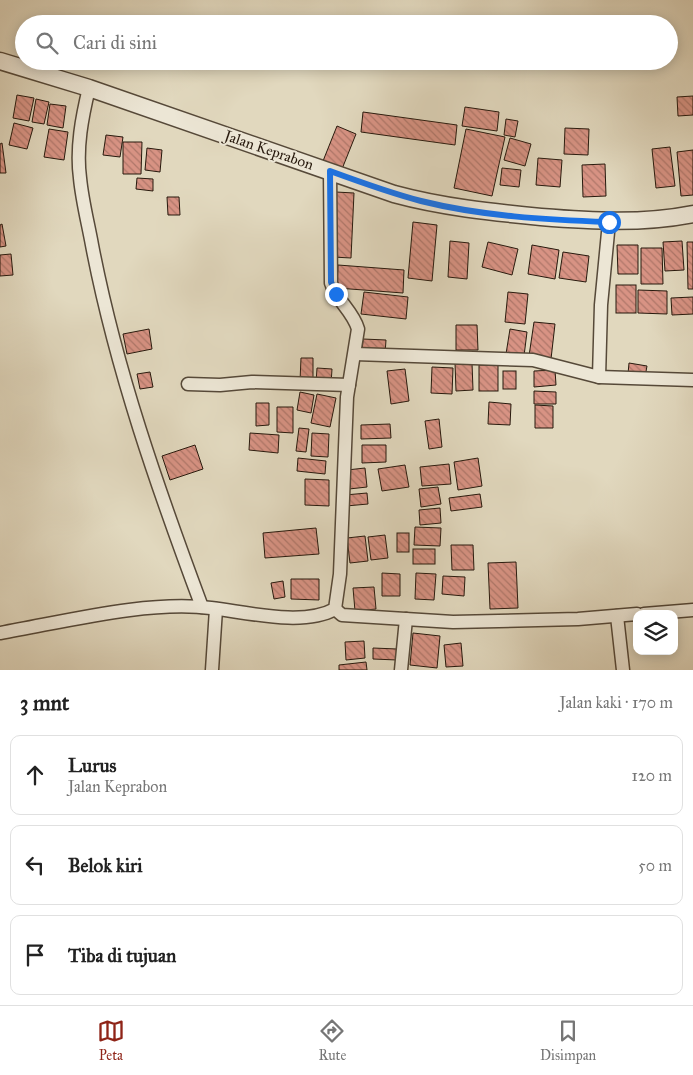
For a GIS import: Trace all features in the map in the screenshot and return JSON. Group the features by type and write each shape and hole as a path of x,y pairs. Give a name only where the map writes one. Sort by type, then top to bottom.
{"street":[{"name":"Jalan Keprabon","path":"0,61 15,66"},
{"name":"Jalan Keprabon","path":"30,70 89,88 394,194 442,206 482,212 609,222 693,214"},
{"path":"89,88 80,122 80,177 103,301 140,432 202,607"},
{"path":"330,171 331,282 333,289 356,321 358,329 350,385 340,574 335,609"},
{"path":"599,377 601,305 609,222"},
{"path":"355,354 533,360 599,377 693,380"},
{"path":"188,384 220,385 252,382 350,385"},
{"path":"0,633 133,610 202,607 259,616 314,616 326,614 335,609"},
{"path":"212,670 216,609"},
{"path":"335,609 342,615 453,622 633,614"},
{"path":"678,611 693,610"},
{"path":"617,616 623,670"},
{"path":"401,670 406,619"}],"building":[{"path":"17,95 34,98 29,121 13,118"},
{"path":"693,96 693,115 678,116 677,97"},
{"path":"36,99 49,102 44,124 32,122"},
{"path":"50,104 66,106 63,128 47,125"},
{"path":"465,107 499,112 497,131 462,126"},
{"path":"363,112 457,125 455,145 361,132"},
{"path":"506,119 518,121 515,137 504,135"},
{"path":"14,123 33,128 27,149 9,145"},
{"path":"337,126 356,134 342,169 323,161"},
{"path":"565,128 589,129 588,155 564,154"},
{"path":"49,129 68,132 64,160 44,157"},
{"path":"466,129 505,137 492,196 454,188"},
{"path":"106,135 123,137 120,157 103,155"},
{"path":"510,138 531,144 525,166 504,160"},
{"path":"123,142 142,142 141,174 123,174"},
{"path":"2,143 6,173 0,173 0,144"},
{"path":"670,147 675,186 656,188 652,149"},
{"path":"147,148 162,150 160,172 145,170"},
{"path":"693,150 693,195 681,196 677,152"},
{"path":"538,158 562,160 560,187 536,185"},
{"path":"605,164 606,196 583,197 582,165"},
{"path":"502,168 521,170 519,187 500,185"},
{"path":"137,178 153,179 153,191 136,189"},
{"path":"336,192 354,193 351,258 333,257"},
{"path":"167,197 179,197 180,215 168,215"},
{"path":"413,222 437,225 432,281 408,278"},
{"path":"2,224 6,246 0,247 0,225"},
{"path":"450,241 469,243 467,279 448,277"},
{"path":"682,241 684,270 665,271 663,242"},
{"path":"488,242 518,249 512,275 482,267"},
{"path":"687,242 693,242 693,289 688,289"},
{"path":"532,245 559,250 555,279 528,274"},
{"path":"617,245 638,245 638,274 618,274"},
{"path":"641,248 662,248 663,284 641,284"},
{"path":"563,252 589,256 586,282 559,278"},
{"path":"11,254 13,275 0,276 0,255"},
{"path":"338,265 404,270 403,293 337,288"},
{"path":"616,285 636,285 636,313 616,313"},
{"path":"638,290 667,291 667,314 638,313"},
{"path":"364,292 408,297 406,319 361,314"},
{"path":"508,292 528,294 525,324 505,322"},
{"path":"693,297 693,314 672,315 671,298"},
{"path":"534,322 555,324 551,359 529,356"},
{"path":"456,325 477,325 478,350 456,350"},
{"path":"149,329 152,349 127,354 123,334"},
{"path":"510,329 527,332 524,356 506,354"},
{"path":"363,339 386,340 385,354 362,353"},
{"path":"301,358 313,358 313,381 300,381"},
{"path":"455,363 472,363 473,390 456,391"},
{"path":"629,363 647,366 645,377 628,374"},
{"path":"479,365 498,365 498,391 479,391"},
{"path":"432,367 453,368 452,394 431,393"},
{"path":"317,368 332,369 331,384 316,383"},
{"path":"405,369 409,401 391,404 387,371"},
{"path":"555,370 556,385 534,387 534,371"},
{"path":"503,371 516,371 516,389 503,389"},
{"path":"150,372 153,387 140,389 137,374"},
{"path":"534,391 556,392 556,404 534,404"},
{"path":"300,392 314,395 311,413 297,410"},
{"path":"317,394 336,398 330,427 311,423"},
{"path":"489,402 511,404 510,425 488,424"},
{"path":"256,403 269,403 269,425 256,426"},
{"path":"535,405 553,406 553,428 535,428"},
{"path":"277,407 293,407 293,433 277,432"},
{"path":"439,419 442,447 429,449 425,421"},
{"path":"390,424 391,438 361,439 361,425"},
{"path":"299,428 309,429 306,452 296,451"},
{"path":"250,433 279,435 278,453 249,450"},
{"path":"312,433 329,434 328,457 311,456"},
{"path":"195,445 203,469 170,480 162,456"},
{"path":"362,445 386,445 386,462 362,463"},
{"path":"298,458 326,461 325,474 297,471"},
{"path":"478,458 482,486 458,490 454,462"},
{"path":"449,464 451,484 422,486 420,467"},
{"path":"405,465 409,487 382,491 378,469"},
{"path":"365,468 367,487 349,489 347,470"},
{"path":"305,479 329,480 329,506 305,505"},
{"path":"438,487 441,504 421,507 419,489"},
{"path":"367,493 368,504 346,506 345,495"},
{"path":"480,494 482,507 451,511 449,498"},
{"path":"440,508 441,523 420,525 419,510"},
{"path":"415,527 441,528 440,546 414,545"},
{"path":"316,528 319,554 265,558 263,533"},
{"path":"397,533 409,533 409,552 397,552"},
{"path":"385,535 388,558 371,560 368,537"},
{"path":"365,536 368,561 350,563 347,538"},
{"path":"451,545 473,545 474,570 452,570"},
{"path":"413,549 435,549 435,564 413,564"},
{"path":"516,562 518,608 490,609 488,563"},
{"path":"382,573 400,574 400,596 382,596"},
{"path":"416,573 436,574 434,600 415,599"},
{"path":"443,576 465,577 464,596 442,594"},
{"path":"291,579 319,579 319,600 291,599"},
{"path":"283,581 285,597 274,599 271,583"},
{"path":"374,587 376,609 355,611 353,588"},
{"path":"413,633 440,636 437,668 410,665"},
{"path":"364,641 365,658 346,660 345,642"},
{"path":"461,643 463,666 446,667 444,645"},
{"path":"373,648 397,649 397,660 373,659"},
{"path":"366,662 367,670 339,670 339,665"}],"route":[{"path":"336,294 331,282 330,171 394,194 442,206 482,212 609,222"}]}
